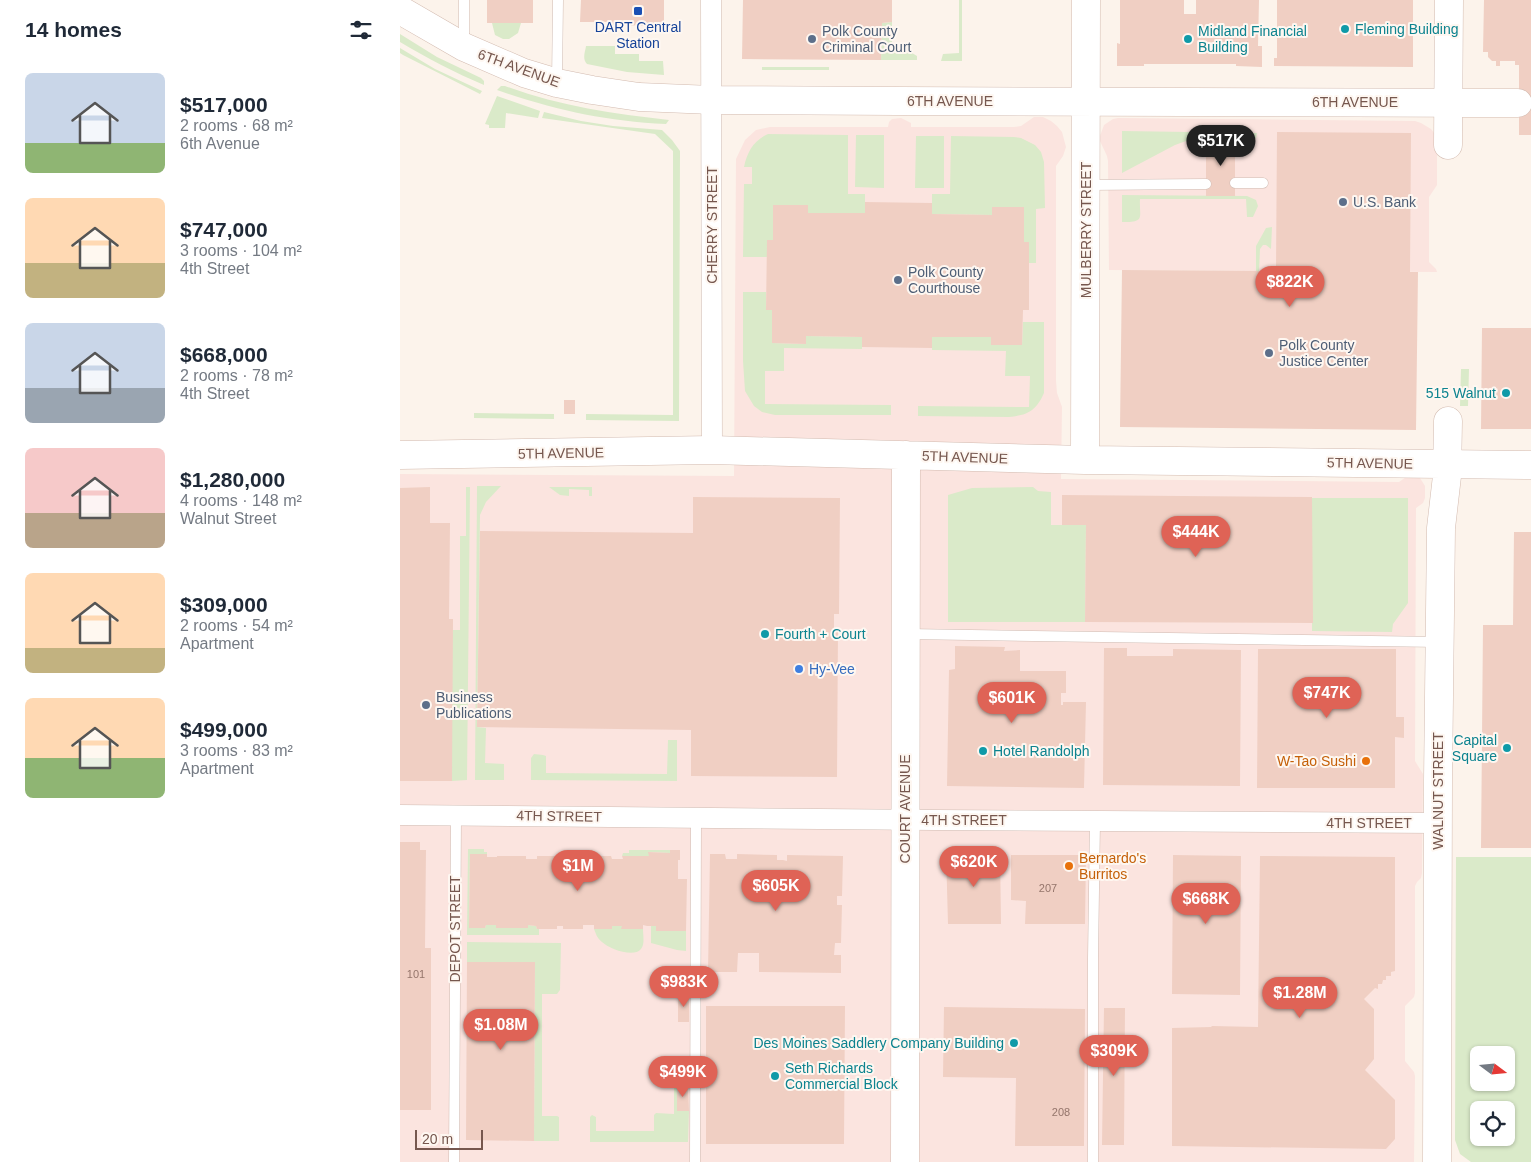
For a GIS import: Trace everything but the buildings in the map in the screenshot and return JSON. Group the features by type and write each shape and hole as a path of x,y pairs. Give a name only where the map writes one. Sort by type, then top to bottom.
{"street":[{"name":"CHERRY STREET","path":"711,0 712,450"},
{"name":"MULBERRY STREET","path":"1085,460 1086,0"},
{"path":"1448,145 1449,0"},
{"name":"6TH AVENUE","path":"400,10 464,47 524,73 557,83 639,97 712,100 1518,103"},
{"name":"WALNUT STREET","path":"1437,1162 1439,642 1441,528 1448,464 1448,421"},
{"name":"5TH AVENUE","path":"400,455 712,450 1085,460 1531,465"},
{"name":"COURT AVENUE","path":"905,1162 906,455"},
{"name":"4TH STREET","path":"400,815 1438,823"}],"lane":[{"path":"464,0 464,47"},
{"path":"557,83 558,0"},
{"path":"1236,183 1264,183"},
{"path":"1086,185 1206,184"},
{"path":"906,634 1439,642"},
{"name":"DEPOT STREET","path":"454,1162 456,816"},
{"path":"695,1162 696,818"},
{"path":"1093,1162 1095,821"}],"shaded area":[{"path":"1034,117 1043,117 1057,126 1062,132 1066,147 1063,156 1056,166 1056,381 1057,393 1062,407 1061,479 1399,482 1409,475 1414,475 1420,478 1425,486 1423,503 1416,508 1415,761 1423,774 1422,873 1415,886 1415,993 1414,997 1405,1006 1405,1061 1415,1076 1414,1162 400,1162 400,474 734,476 736,159 745,140 756,130 770,127 888,127 892,119 901,118 911,123 911,127 1014,127 1021,126"},
{"path":"1118,118 1415,121 1421,123 1435,134 1437,147 1437,185 1429,197 1429,262 1437,272 1109,270 1108,161 1100,141 1100,136 1104,125"}],"green space":[{"path":"959,0 962,0 962,61 941,61 943,54 959,53"},
{"path":"892,22 892,52 912,53 917,56 917,60 881,60 882,23"},
{"path":"492,23 521,23 518,33 509,39 503,39 495,35"},
{"path":"400,34 437,57 481,78 484,81 484,85 441,65 400,42"},
{"path":"586,46 615,46 615,54 639,54 639,61 663,61 664,75 627,72 587,64 584,58"},
{"path":"400,48 435,69 482,91 480,94 403,55 400,53"},
{"path":"762,67 829,67 829,70 762,70"},
{"path":"501,86 566,104 627,115 669,120 666,124 622,120 560,109 497,90"},
{"path":"497,96 540,111 538,118 506,113 505,128 489,128 489,125 485,124"},
{"path":"544,112 613,126 662,130 680,151 679,421 586,420 586,414 673,415 673,151 655,134 542,118"},
{"path":"1122,131 1257,133 1256,138 1248,141 1235,141 1235,138 1186,141 1122,173"},
{"path":"768,134 848,135 848,194 865,194 865,213 808,213 807,205 774,205 773,240 767,241 767,257 743,257 744,184 752,184 752,167 744,167 752,147"},
{"path":"856,135 884,135 884,188 855,187"},
{"path":"916,136 944,136 944,188 915,188"},
{"path":"951,136 1021,138 1035,145 1041,152 1044,162 1045,208 1036,209 1036,263 1029,263 1029,242 1024,242 1024,207 992,207 992,215 932,214 932,194 950,194"},
{"path":"1122,195 1247,196 1256,200 1258,206 1253,217 1247,217 1246,199 1140,199 1140,218 1135,221 1122,222"},
{"path":"1272,227 1271,249 1263,245 1260,249 1259,271 1256,271 1256,246 1266,228"},
{"path":"743,292 766,292 766,309 772,310 772,343 805,344 806,336 862,337 862,349 784,348 784,371 765,371 765,404 891,405 891,415 775,415 762,412 754,406 745,391"},
{"path":"1023,322 1044,322 1044,393 1038,404 1031,411 1009,417 918,416 918,406 1029,407 1030,376 1005,376 1006,351 932,350 932,337 991,337 991,345 1022,345"},
{"path":"1461,369 1469,369 1468,406 1460,406"},
{"path":"474,413 554,414 554,419 474,418"},
{"path":"477,486 501,486 486,502 480,515 477,727 486,728 485,763 504,764 504,780 475,780"},
{"path":"466,487 470,487 467,780 452,781 452,630 460,630 460,536 466,536"},
{"path":"549,487 592,487 592,496 589,496 589,490 569,489 569,496 560,495"},
{"path":"1033,487 1038,491 1051,492 1051,525 1086,525 1085,622 948,622 948,495 972,488"},
{"path":"1312,498 1408,498 1408,603 1393,624 1392,632 1312,631"},
{"path":"668,740 677,740 677,781 531,780 531,758 534,754 546,756 546,773 667,774"},
{"path":"468,849 484,849 484,852 487,852 487,854 470,854 469,927 485,928 486,925 496,925 496,928 527,928 528,925 536,926 539,929 539,935 467,935"},
{"path":"629,850 670,850 670,853 649,852 649,856 622,856 623,853 629,853"},
{"path":"1456,857 1531,857 1531,1162 1471,1162 1460,1154 1455,1140"},
{"path":"622,926 622,929 643,929 641,949 638,952 627,953 605,945 594,929"},
{"path":"651,926 656,926 657,931 686,931 686,951 651,943"},
{"path":"467,942 561,943 560,990 557,994 542,994 542,1116 559,1117 559,1141 534,1141 535,962 467,962"},
{"path":"674,1084 677,1084 677,1110 689,1111 688,1142 590,1142 590,1117 592,1115 596,1117 596,1131 654,1131 654,1115 656,1113 674,1114"}],"place":[{"name":"DART Central Station","path":"638,11"},
{"name":"Fleming Building","path":"1345,29"},
{"name":"Polk County Criminal Court","path":"812,39"},
{"name":"Midland Financial Building","path":"1188,39"},
{"name":"U.S. Bank","path":"1343,202"},
{"name":"Polk County Courthouse","path":"898,280"},
{"name":"Polk County Justice Center","path":"1269,353"},
{"name":"515 Walnut","path":"1506,393"},
{"name":"Fourth + Court","path":"765,634"},
{"name":"Hy-Vee","path":"799,669"},
{"name":"Business Publications","path":"426,705"},
{"name":"Capital Square","path":"1507,748"},
{"name":"Hotel Randolph","path":"983,751"},
{"name":"W-Tao Sushi","path":"1366,761"},
{"name":"Bernardo's Burritos","path":"1069,866"},
{"name":"Des Moines Saddlery Company Building","path":"1014,1043"},
{"name":"Seth Richards Commercial Block","path":"775,1076"}]}
